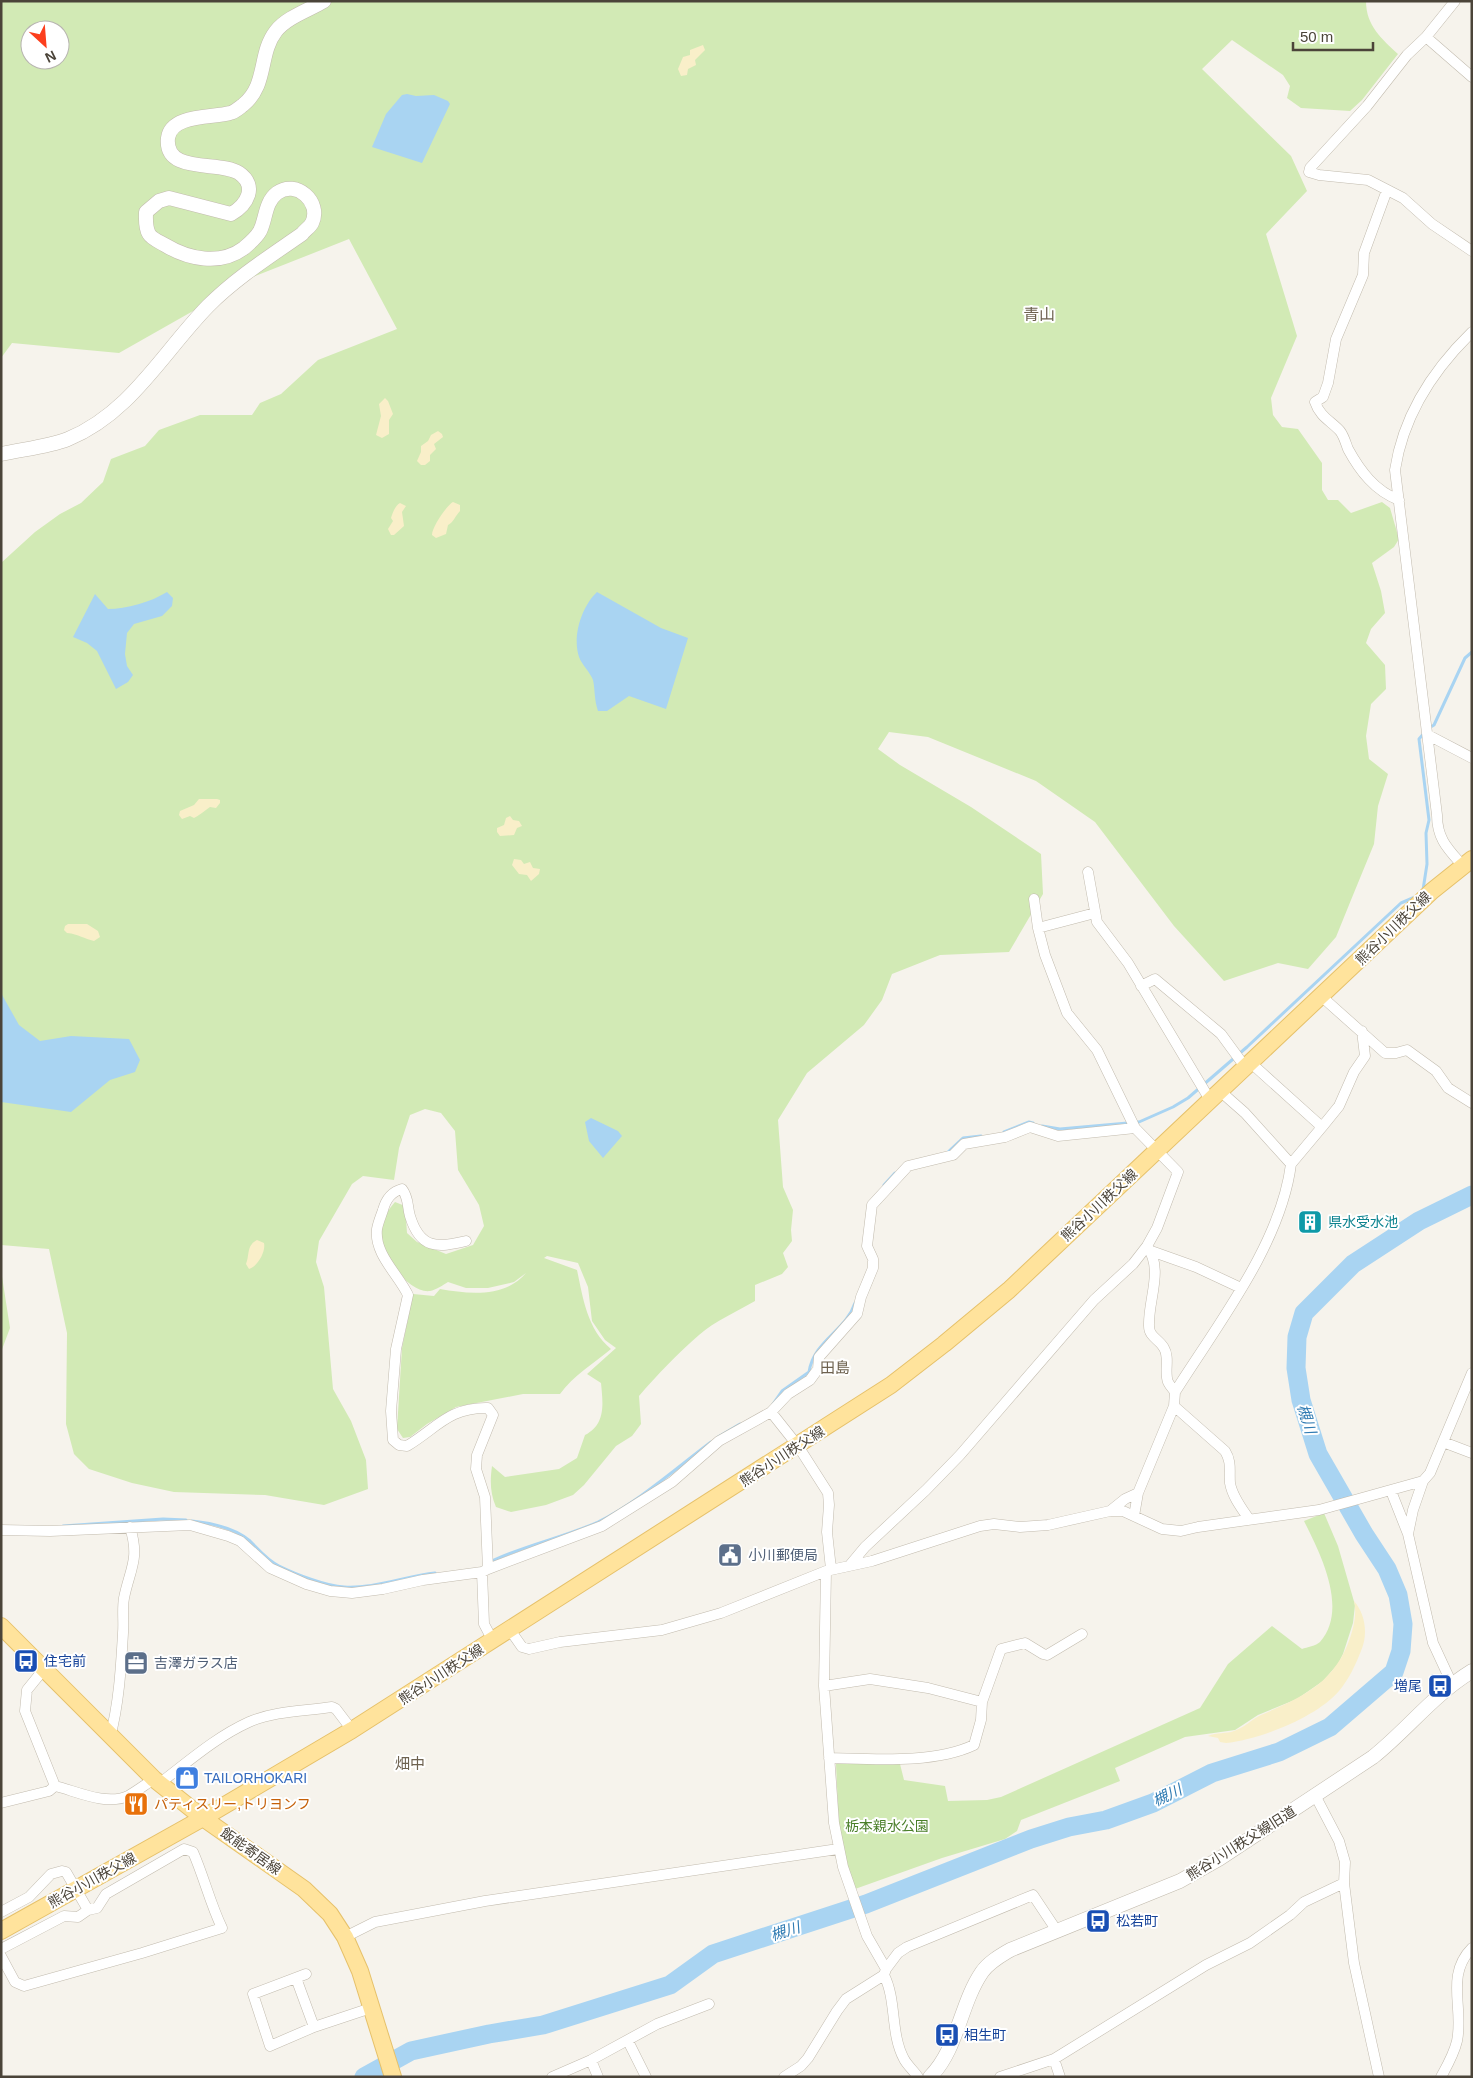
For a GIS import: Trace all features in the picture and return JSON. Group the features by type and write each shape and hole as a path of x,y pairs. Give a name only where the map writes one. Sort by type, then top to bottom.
{"main road":[{"name":"熊谷小川秩父線","path":"1,1931 203,1818 352,1730 891,1385 980,1315 1157,1151 1247,1063 1432,891 1467,862"},
{"name":"飯能寄居線","path":"1,1626 110,1737 157,1781 203,1818 304,1889 330,1914 345,1937 360,1971 393,2077"}],"street":[{"path":"1,454 68,439 122,405 209,305 229,286 302,234 312,224 315,212 313,203 308,196 293,189 277,193 269,202 260,230 253,241 242,250 227,256 197,259 178,253 150,235 146,226 146,212 159,201 169,198 231,214 248,201 249,190 247,182 239,173 229,169 183,162 174,157 169,148 169,134 177,124 186,120 232,112 244,104 255,92 262,77 266,48 277,29 288,20 324,1"},
{"path":"1455,1 1426,37 1407,54 1367,106 1310,168 1309,172 1319,175 1368,180 1403,198 1432,224 1472,252"},
{"path":"1426,37 1472,77"},
{"path":"1387,190 1364,252 1363,275 1336,339 1328,383 1323,397 1315,402 1318,410 1341,432 1361,472 1387,495 1399,500"},
{"path":"1467,862 1443,842 1437,828 1428,735 1395,470 1406,426 1434,376 1453,350 1472,332"},
{"path":"1428,735 1472,758"},
{"path":"1088,872 1097,922 1128,963 1141,986 1215,1096 1245,1113 1291,1164"},
{"path":"850,1565 865,1547 960,1455 1088,1307 1149,1248 1164,1213 1178,1172 1136,1128 1097,1050 1067,1013 1045,954 1038,928 1034,898"},
{"path":"1038,928 1095,913"},
{"path":"1141,986 1155,979 1220,1034 1247,1063 1322,1127"},
{"path":"1321,996 1385,1053 1407,1050 1436,1072 1448,1088 1472,1103"},
{"path":"1134,1516 1138,1494 1174,1406 1175,1392 1256,1264 1283,1201 1291,1164 1339,1106 1354,1072 1366,1056 1362,1031"},
{"path":"1,1530 50,1531 190,1525 240,1541 270,1568 306,1584 330,1591 352,1592 383,1589 423,1580 485,1571 602,1526 672,1482 719,1441 772,1412 788,1394 810,1380 818,1369 820,1358 857,1314 861,1297 873,1268 873,1259 867,1246 872,1205 908,1166 952,1154 964,1144 1005,1137 1030,1127 1058,1136 1136,1128"},
{"path":"466,1241 438,1246 427,1242 416,1231 409,1214 407,1195 402,1189 394,1191 385,1202 377,1230 379,1246 408,1295 396,1349 392,1411 393,1440 399,1445 407,1446 450,1416 468,1409 488,1408 493,1415 477,1455 476,1469 485,1497 484,1624 493,1640"},
{"path":"1149,1248 1241,1288"},
{"path":"1149,1248 1155,1265 1149,1326 1151,1336 1164,1347 1168,1382 1175,1392"},
{"path":"1408,1534 1413,1510 1423,1481 1430,1472 1472,1373"},
{"path":"1174,1406 1225,1451 1229,1458 1230,1484 1238,1504 1249,1519"},
{"path":"772,1412 798,1446 828,1493 829,1570 824,1686 834,1823 838,1849 867,1936 890,1986 900,2051 904,2060 929,2076"},
{"path":"1443,1442 1472,1453"},
{"path":"510,1630 522,1647 529,1649 560,1642 662,1630 721,1613 829,1570 872,1562 980,1526 994,1524 1020,1527 1048,1525 1110,1511 1123,1511 1162,1529 1181,1531 1249,1519 1319,1510 1423,1481"},
{"path":"1391,1491 1408,1534 1433,1643 1452,1684"},
{"path":"1110,1511 1125,1498 1138,1494"},
{"path":"110,1737 116,1714 124,1632 124,1599 135,1562 135,1542 130,1527"},
{"path":"829,1758 900,1760 961,1751 974,1745 982,1720 982,1702 1001,1649 1024,1643 1047,1655 1082,1634"},
{"path":"44,1669 27,1690 25,1711 55,1786"},
{"name":"熊谷小川秩父線旧道","path":"929,2076 945,2057 982,1972 998,1957 1010,1950 1180,1881 1219,1860 1346,1776 1394,1740 1430,1703 1452,1684 1472,1671"},
{"path":"824,1686 870,1679 928,1688 982,1702"},
{"path":"55,1786 99,1798 113,1799 126,1796 157,1781 216,1740 250,1721 280,1713 332,1707 336,1708 352,1730"},
{"path":"1,1803 49,1791 55,1786"},
{"path":"1316,1797 1339,1841 1345,1862 1344,1883 1360,1994 1379,2077"},
{"path":"1,1949 64,1916 78,1917 88,1910 97,1908 106,1894 184,1849 193,1852 201,1871 209,1900 222,1928 142,1954 24,1986 15,1982 1,1956"},
{"path":"345,1937 375,1922 484,1901 838,1849"},
{"path":"1,1912 29,1897 51,1874 57,1871 66,1872 88,1910"},
{"path":"1000,2077 1054,2059 1206,1965 1250,1943 1290,1915 1304,1902 1344,1883"},
{"path":"784,2077 801,2066 808,2058 846,1999 885,1972 898,1953 907,1947 1033,1895 1058,1931"},
{"path":"1441,2077 1457,2040 1456,1976 1465,1955 1472,1948"},
{"path":"306,1974 253,1994 270,2046 314,2027 371,2008"},
{"path":"296,1978 314,2027"},
{"path":"552,2077 591,2060 657,2024 709,2004"},
{"path":"628,2041 646,2077"},
{"path":"1054,2059 1060,2077"},
{"path":"591,2060 598,2077"}],"green space":[{"path":"1,1 1366,1 1372,25 1398,54 1362,100 1350,111 1301,108 1287,98 1290,86 1283,75 1232,40 1202,69 1291,156 1307,191 1266,234 1297,336 1271,398 1273,415 1282,427 1298,429 1322,463 1322,490 1328,500 1338,500 1351,513 1382,502 1390,508 1399,539 1394,547 1372,563 1381,591 1385,613 1371,629 1366,643 1385,665 1386,689 1371,704 1366,736 1369,759 1388,774 1378,806 1374,844 1336,937 1308,969 1278,963 1224,981 1174,926 1095,822 1036,781 928,737 889,732 878,749 900,765 971,807 1041,854 1043,894 1009,952 940,955 892,974 882,1000 864,1025 807,1073 778,1120 783,1187 793,1210 792,1241 783,1253 788,1267 782,1274 755,1285 755,1301 705,1330 660,1372 639,1396 641,1424 632,1436 616,1446 584,1485 573,1495 546,1505 511,1512 496,1507 491,1482 492,1466 505,1477 559,1469 577,1458 585,1435 597,1425 600,1419 602,1413 601,1383 587,1374 616,1348 605,1340 592,1321 588,1287 578,1263 547,1256 544,1258 577,1270 591,1323 596,1332 611,1349 577,1376 560,1394 523,1394 456,1407 427,1424 410,1437 403,1438 397,1429 402,1348 413,1294 434,1296 440,1289 474,1293 497,1290 508,1287 526,1273 514,1282 488,1288 466,1288 448,1282 430,1291 412,1286 389,1259 381,1238 381,1229 386,1214 395,1202 405,1206 407,1233 417,1242 446,1254 473,1245 484,1226 479,1205 458,1170 455,1131 441,1113 425,1109 410,1115 399,1148 394,1180 363,1176 352,1184 319,1241 316,1262 324,1287 333,1389 351,1421 366,1460 368,1489 324,1505 265,1495 174,1492 132,1483 89,1469 74,1454 66,1424 67,1333 49,1249 1,1245 1,563 35,532 60,514 81,503 103,482 111,459 145,446 159,430 200,415 252,415 260,403 281,394 318,360 397,329 349,239 253,277 119,353 12,343 1,358"},
{"path":"1,1270 10,1328 1,1352"},
{"name":"栃本親水公園","path":"1324,1513 1338,1546 1355,1605 1353,1623 1343,1654 1338,1664 1323,1681 1297,1699 1258,1715 1235,1730 1185,1737 1115,1768 1120,1781 1021,1820 1017,1831 1005,1839 942,1858 855,1889 844,1857 839,1831 836,1764 840,1761 900,1764 904,1780 945,1786 948,1801 987,1800 1001,1797 1200,1708 1228,1664 1272,1626 1302,1649 1320,1642 1328,1629 1332,1614 1332,1598 1324,1565 1304,1521"}],"sand":[{"path":"703,45 705,50 695,60 696,65 688,69 687,75 681,76 678,69 683,57 690,55 690,50"},
{"path":"385,398 393,414 389,420 389,434 382,438 376,435 381,416 379,404"},
{"path":"438,431 443,437 434,444 436,449 430,455 430,461 425,465 421,465 417,461 421,452 421,446 428,441 431,435"},
{"path":"453,502 460,505 460,511 448,525 446,534 436,538 432,535 434,527"},
{"path":"400,503 406,506 402,512 404,526 394,535 391,535 388,529 393,521 391,518 395,507"},
{"path":"199,799 217,799 220,800 220,803 216,808 210,807 194,818 190,816 182,819 179,815 180,811 194,805"},
{"path":"510,816 513,820 519,821 522,826 517,828 514,835 500,836 497,828 504,825 506,818"},
{"path":"514,859 521,860 524,864 530,862 533,868 540,869 539,874 531,881 527,875 519,874 512,865"},
{"path":"68,924 87,924 98,931 100,937 94,941 67,933 64,930"},
{"path":"257,1240 264,1243 264,1251 258,1262 249,1269 246,1264 249,1251 251,1245"},
{"path":"1354,1601 1361,1612 1365,1625 1365,1638 1349,1677 1329,1701 1317,1710 1287,1726 1254,1737 1226,1743 1220,1742 1218,1738 1208,1736 1238,1730 1258,1717 1303,1695 1326,1678 1343,1654 1350,1638 1355,1620"}],"water":[{"path":"402,95 416,96 434,95 448,101 450,104 422,163 372,147 386,114"},
{"path":"167,592 173,598 172,606 162,616 134,624 127,633 125,654 127,666 133,675 128,682 116,689 97,651 87,643 73,637 95,594 108,609 138,604"},
{"path":"597,592 661,628 688,638 666,709 629,696 607,711 598,711 593,680 582,663 577,649 578,631 583,613"},
{"path":"1,993 19,1025 40,1041 71,1036 129,1039 140,1060 135,1072 110,1080 71,1112 1,1102"},
{"path":"591,1118 618,1131 622,1136 603,1158 589,1141 585,1122"}],"waterway":[{"path":"1429,728 1434,725 1465,658 1472,652"},
{"path":"1423,890 1427,864 1426,833 1429,820 1419,739 1425,732"},
{"path":"1042,1126 1060,1129 1139,1122 1188,1098 1247,1047 1401,903 1415,897"},
{"path":"1004,1132 1029,1122 1033,1123"},
{"path":"948,1152 963,1138 981,1136"},
{"path":"884,1185 895,1173"},
{"name":"槻川","path":"364,2077 411,2051 489,2034 543,2025 670,1985 713,1954 866,1904 1031,1839 1069,1827 1106,1820 1153,1803 1212,1773 1279,1752 1330,1727 1394,1672 1401,1651 1403,1624 1398,1595 1387,1569 1364,1534 1318,1454 1301,1400 1296,1368 1297,1337 1304,1313 1353,1264 1419,1221 1472,1195"},
{"path":"773,1404 782,1391 809,1372 817,1352 823,1343 845,1321 855,1303"},
{"path":"718,1437 740,1424"},
{"path":"490,1562 516,1551 585,1528 613,1514 711,1442"},
{"path":"63,1526 163,1519 186,1520"},
{"path":"192,1521 230,1529 244,1536 275,1564 302,1576 328,1584 344,1587 366,1586 435,1573"}],"place":[{"name":"県水受水池","path":"1310,1222"},
{"name":"小川郵便局","path":"730,1555"},
{"name":"住宅前","path":"26,1661"},
{"name":"吉澤ガラス店","path":"136,1663"},
{"name":"増尾","path":"1440,1686"},
{"name":"TAILORHOKARI","path":"187,1778"},
{"name":"パティスリー,トリヨンフ","path":"136,1804"},
{"name":"松若町","path":"1098,1921"},
{"name":"相生町","path":"947,2035"}],"district":[{"name":"青山","path":"1039,314"},
{"name":"田島","path":"835,1367"},
{"name":"畑中","path":"410,1763"}]}
